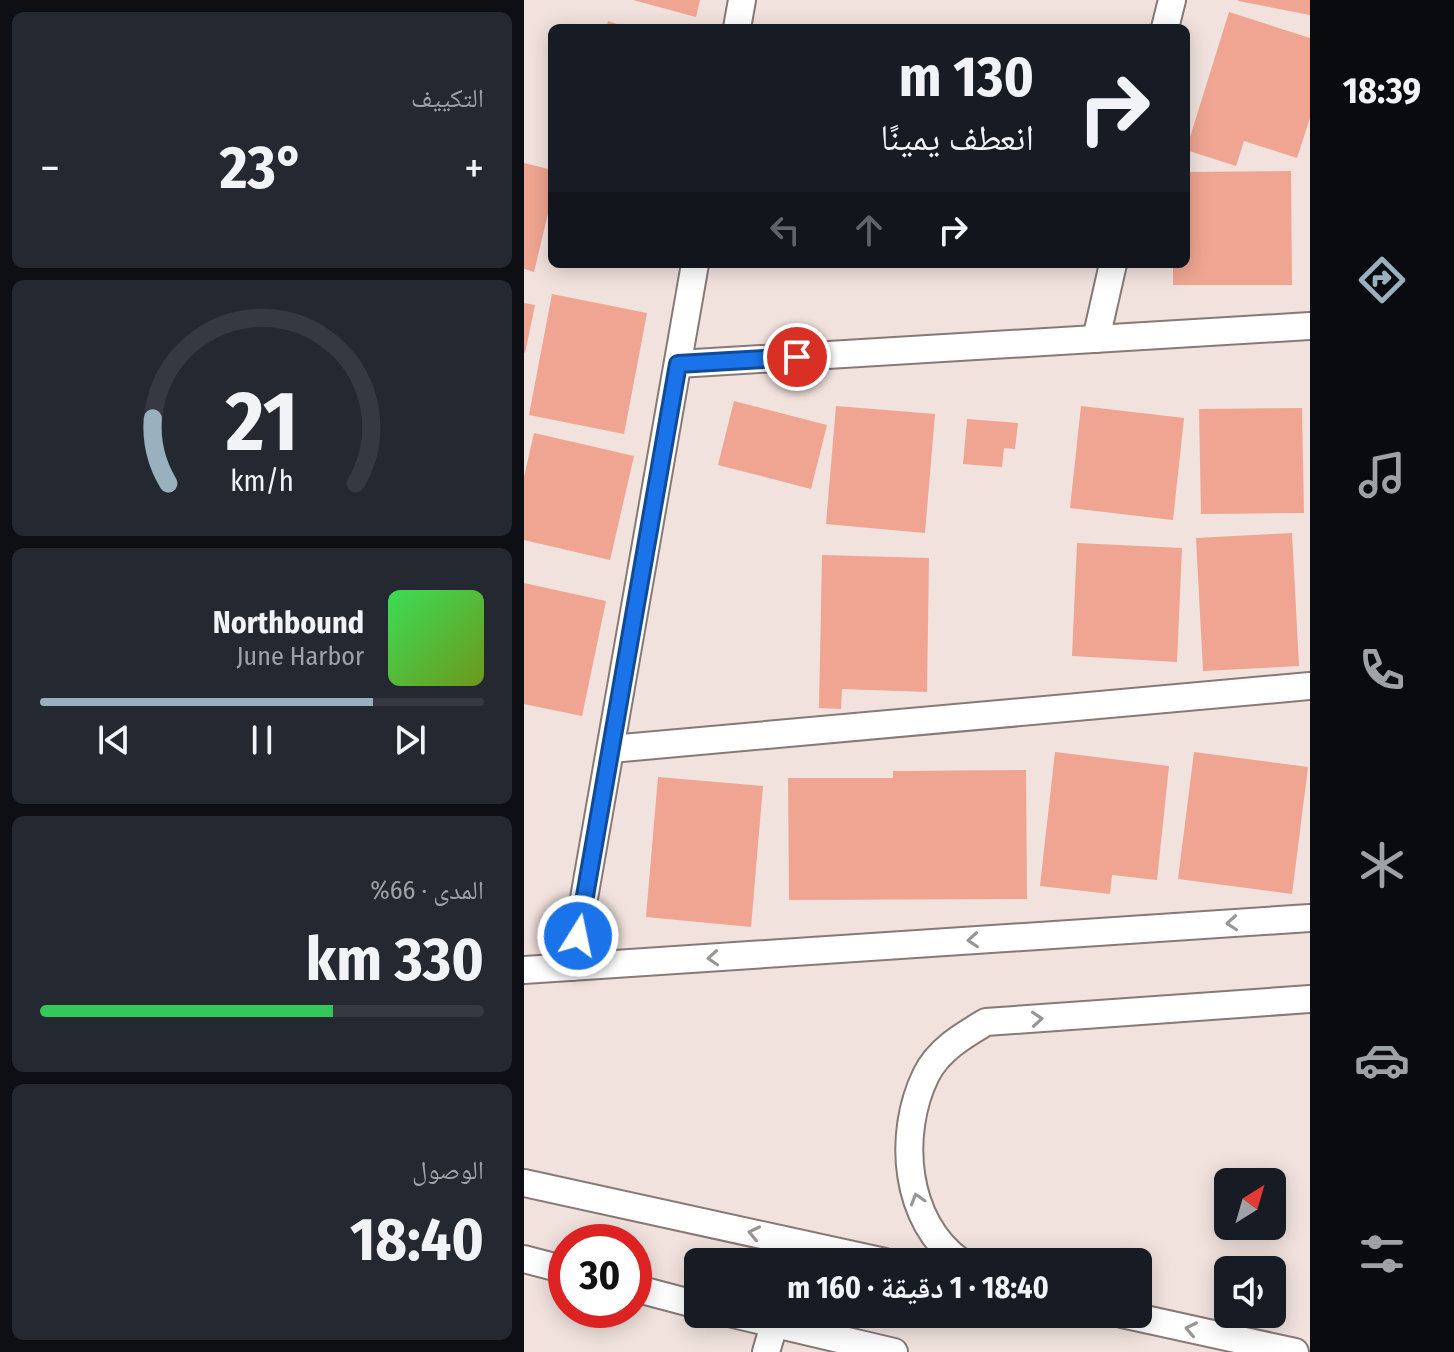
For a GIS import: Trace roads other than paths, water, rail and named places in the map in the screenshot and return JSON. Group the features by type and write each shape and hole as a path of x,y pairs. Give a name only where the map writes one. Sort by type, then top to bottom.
{"street":[{"path":"738,24 742,0"},
{"path":"1166,24 1172,0"},
{"path":"572,967 694,268"},
{"path":"1096,339 1112,268"},
{"path":"678,364 1310,326"},
{"path":"611,749 1310,686"},
{"path":"524,970 1310,918"},
{"path":"946,1248 920,1212 910,1176 910,1144 915,1107 926,1073 954,1041 986,1022 1310,999"},
{"path":"524,1183 821,1248"},
{"path":"524,1259 548,1265"},
{"path":"652,1293 684,1301"},
{"path":"1152,1321 1295,1352"},
{"path":"766,1352 773,1328"},
{"path":"787,1328 894,1352"}]}
